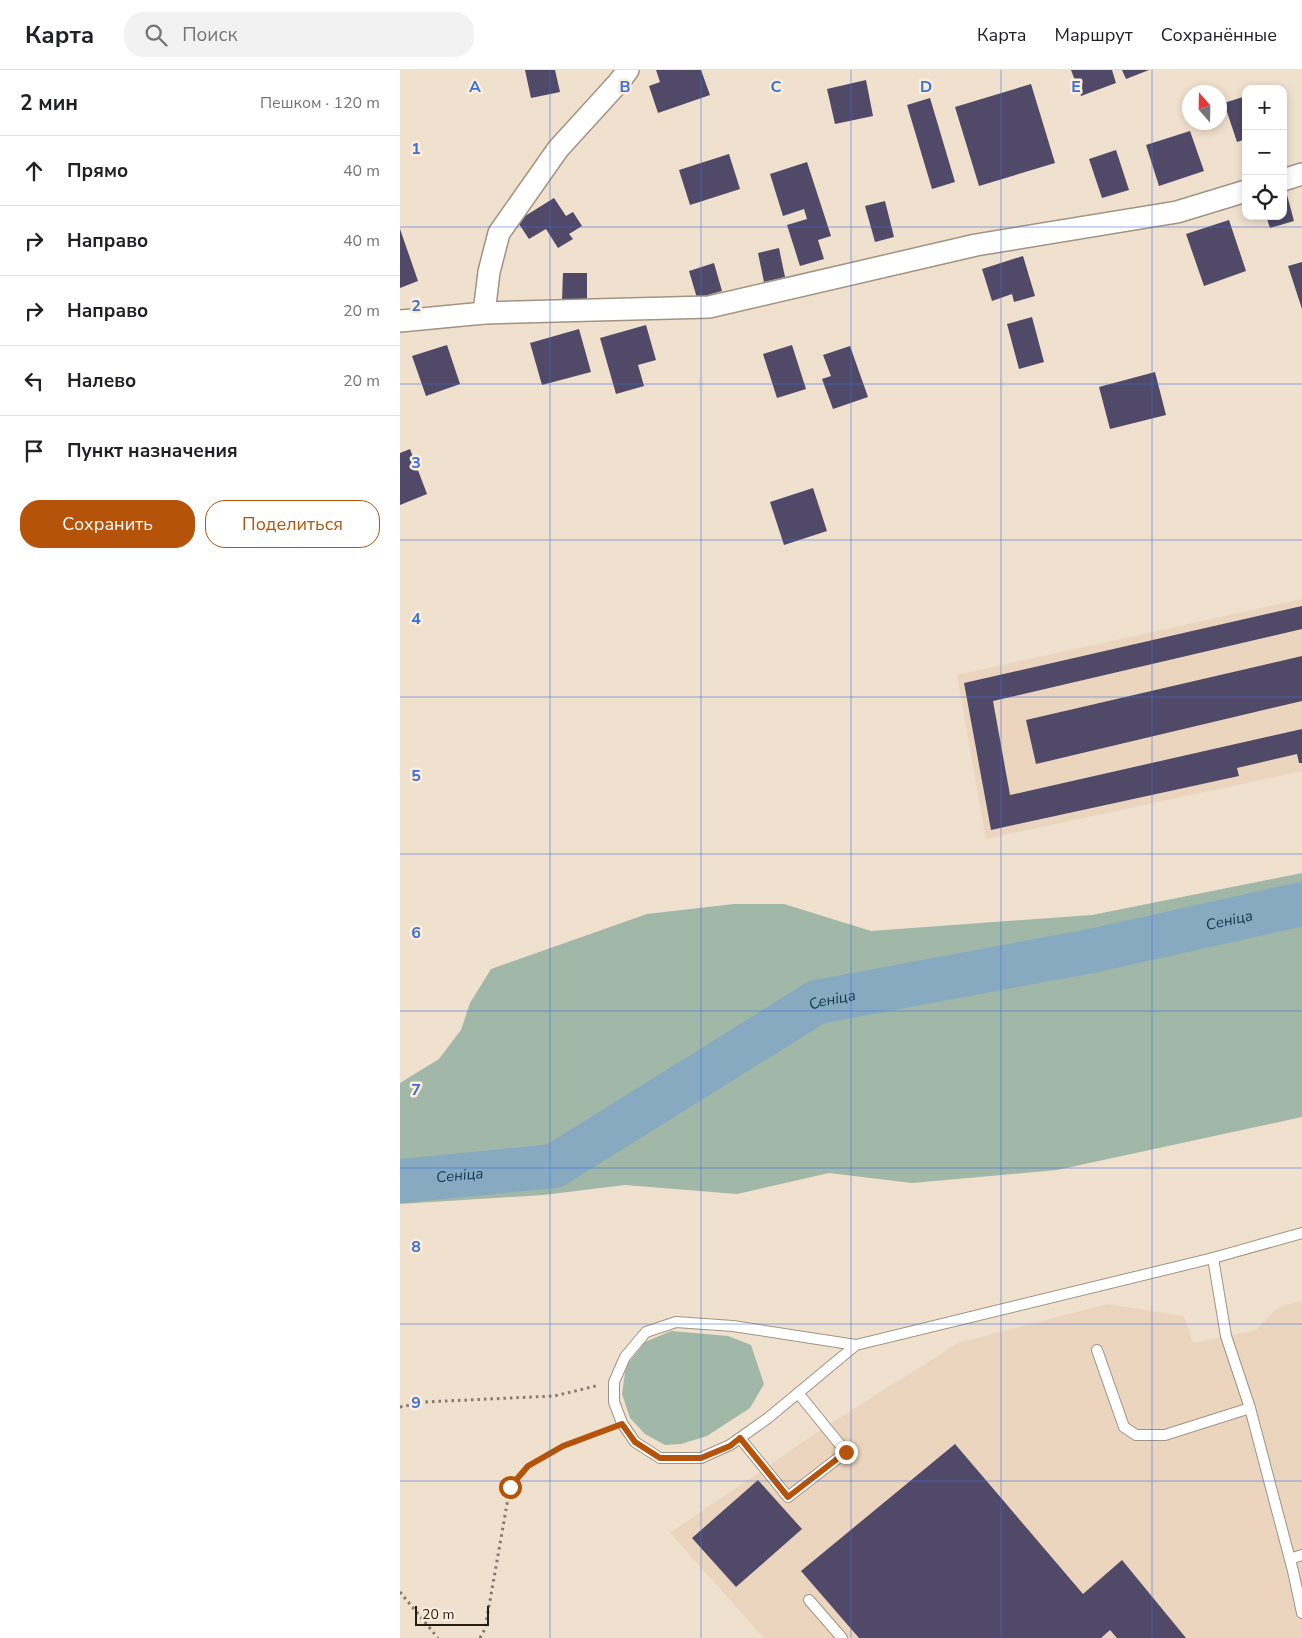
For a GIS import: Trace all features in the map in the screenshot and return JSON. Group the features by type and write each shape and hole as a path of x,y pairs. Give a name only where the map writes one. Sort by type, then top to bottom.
{"street":[{"path":"484,313 489,272 499,234 558,149 628,70"},
{"path":"1287,179 1302,174"},
{"path":"400,322 484,313 710,307 976,245 1177,212 1242,192"}],"lane":[{"path":"856,1345 730,1446 701,1458 660,1458 635,1442 622,1424 614,1402 614,1382 624,1357 646,1332 676,1322 733,1326 856,1345 1213,1258 1302,1233"},
{"path":"1213,1258 1226,1336 1250,1408 1290,1559 1302,1613"},
{"path":"1097,1350 1124,1427 1136,1435 1165,1435 1250,1408"},
{"path":"740,1438 788,1497 846,1452 798,1393"},
{"path":"1290,1559 1302,1555"},
{"path":"809,1600 842,1638"}],"path":[{"path":"400,1406 424,1402 554,1396 614,1382"},
{"path":"485,1638 510,1487 528,1466 563,1446 622,1424"},
{"path":"400,1592 438,1638"},
{"path":"480,1638 485,1629"}],"shaded area":[{"path":"1302,599 1302,771 986,839 957,675"},
{"path":"1302,1300 1302,1638 764,1638 670,1533 825,1427 958,1343 1107,1304 1184,1316 1193,1343 1256,1330 1277,1308"}],"green space":[{"path":"1302,873 1302,1117 1057,1170 912,1183 829,1173 737,1194 625,1185 543,1195 400,1204 400,1083 439,1059 461,1030 470,1003 491,969 647,914 734,904 784,904 871,931 1092,915"},
{"path":"671,1331 728,1336 751,1345 764,1384 750,1408 707,1436 681,1444 665,1445 645,1434 630,1418 622,1394 626,1366 645,1342"}],"building":[{"path":"525,70 555,70 560,92 531,98"},
{"path":"656,70 701,70 710,95 658,113 649,86 660,82"},
{"path":"1071,70 1112,70 1116,83 1081,96"},
{"path":"1122,70 1149,70 1126,79"},
{"path":"866,80 873,116 835,124 827,89"},
{"path":"1031,84 1055,163 979,186 955,107"},
{"path":"1242,97 1242,140 1237,142 1227,112 1227,102"},
{"path":"930,98 955,182 932,189 907,105"},
{"path":"1190,131 1204,171 1159,186 1146,145"},
{"path":"1116,150 1129,190 1102,198 1089,159"},
{"path":"729,154 740,189 690,205 679,170"},
{"path":"807,162 831,236 818,240 824,259 800,266 787,225 807,219 804,209 783,216 770,174"},
{"path":"1287,195 1294,221 1270,228 1267,220 1287,220"},
{"path":"554,198 566,216 573,212 582,226 569,234 573,239 558,248 546,229 529,239 517,221"},
{"path":"885,201 894,237 875,242 865,206"},
{"path":"1229,220 1246,271 1204,286 1186,234"},
{"path":"400,229 418,281 400,288"},
{"path":"779,248 785,277 764,282 758,253"},
{"path":"1023,256 1035,296 1014,302 1012,294 992,301 982,269"},
{"path":"1302,262 1302,309 1288,266"},
{"path":"714,263 722,291 697,298 689,271"},
{"path":"563,273 587,273 587,300 562,300"},
{"path":"1032,317 1044,362 1019,369 1007,324"},
{"path":"646,325 656,360 638,365 644,386 616,394 600,338"},
{"path":"579,329 591,372 542,385 530,343"},
{"path":"447,345 460,384 426,396 412,356"},
{"path":"792,345 806,389 777,398 763,354"},
{"path":"850,346 868,397 833,409 822,379 831,376 823,355"},
{"path":"1155,372 1166,415 1110,429 1099,387"},
{"path":"410,449 427,494 400,505 400,453"},
{"path":"813,488 827,531 784,545 770,502"},
{"path":"1302,606 1302,629 993,701 1010,795 1302,729 1302,763 1299,763 1297,754 1237,768 1239,776 991,830 964,683"},
{"path":"1302,656 1302,701 1036,764 1026,720"},
{"path":"955,1444 1083,1594 1122,1560 1186,1638 1117,1638 1110,1630 1101,1638 859,1638 801,1571"},
{"path":"758,1480 802,1529 736,1587 692,1538"}],"waterway":[{"name":"Сеніца","path":"400,1181 554,1166 817,1002 1091,951 1302,904"}],"route":[{"path":"510,1487 528,1466 563,1446 622,1424 635,1442 660,1458 701,1458 730,1446 740,1438 788,1497 846,1452"}]}
